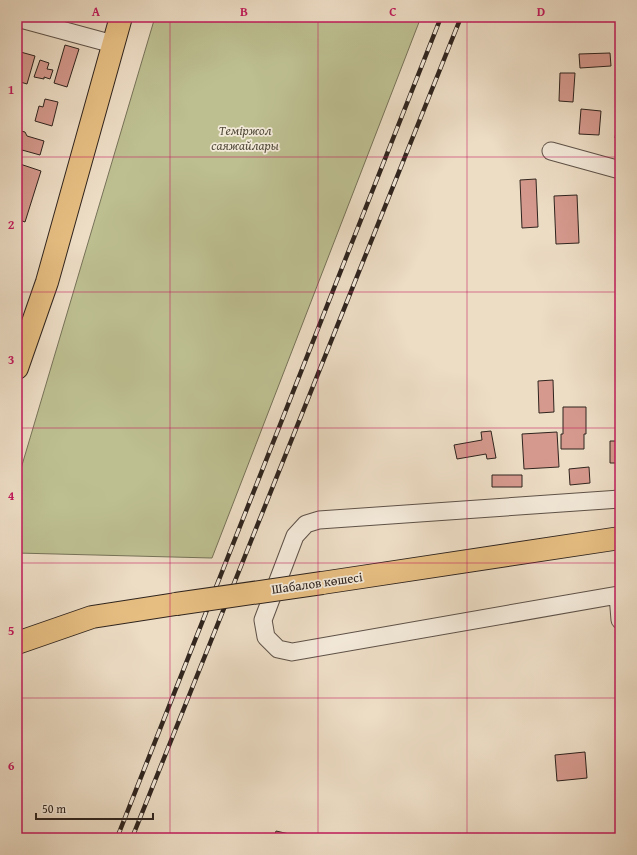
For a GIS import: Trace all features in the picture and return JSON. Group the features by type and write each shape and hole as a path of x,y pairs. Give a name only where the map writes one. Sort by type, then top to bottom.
{"main road":[{"path":"17,368 47,282 121,17"},
{"name":"Шабалов көшесі","path":"17,643 92,617 620,538"}],"street":[{"path":"17,18 113,44"},
{"path":"551,151 620,170"},
{"path":"620,499 319,520 306,524 295,536 263,620 266,637 278,649 292,652 618,595 620,620"}],"green space":[{"name":"Теміржол саяжайлары","path":"155,17 421,17 212,558 17,553 17,482"}],"building":[{"path":"65,45 79,49 67,87 54,83"},
{"path":"17,51 35,56 27,84 17,81"},
{"path":"610,53 611,66 580,68 579,54"},
{"path":"40,60 49,63 47,69 53,70 50,79 44,77 44,79 34,77"},
{"path":"560,73 575,73 573,102 559,101"},
{"path":"45,99 58,102 52,126 35,121 39,106 43,107"},
{"path":"581,109 601,111 599,135 579,134"},
{"path":"619,111 620,138 615,138"},
{"path":"17,130 25,132 27,136 44,141 40,155 22,150 21,157 17,156"},
{"path":"20,164 41,171 25,222 17,219 17,173"},
{"path":"536,179 538,227 522,228 520,180"},
{"path":"577,195 579,243 556,244 554,196"},
{"path":"553,380 554,412 539,413 538,381"},
{"path":"563,407 586,407 586,434 584,434 584,449 561,449 561,434 563,434"},
{"path":"491,431 496,458 487,459 486,454 457,459 454,445 482,440 481,432"},
{"path":"557,432 559,467 524,469 522,434"},
{"path":"610,441 620,441 620,463 610,463"},
{"path":"589,467 590,483 570,485 569,469"},
{"path":"492,475 522,475 522,487 492,487"},
{"path":"585,752 587,778 557,781 555,755"},
{"path":"276,831 307,838 274,838"},
{"path":"590,834 590,838 555,838 555,837"}],"railway":[{"path":"117,838 441,17"},
{"path":"132,838 461,17"}]}
